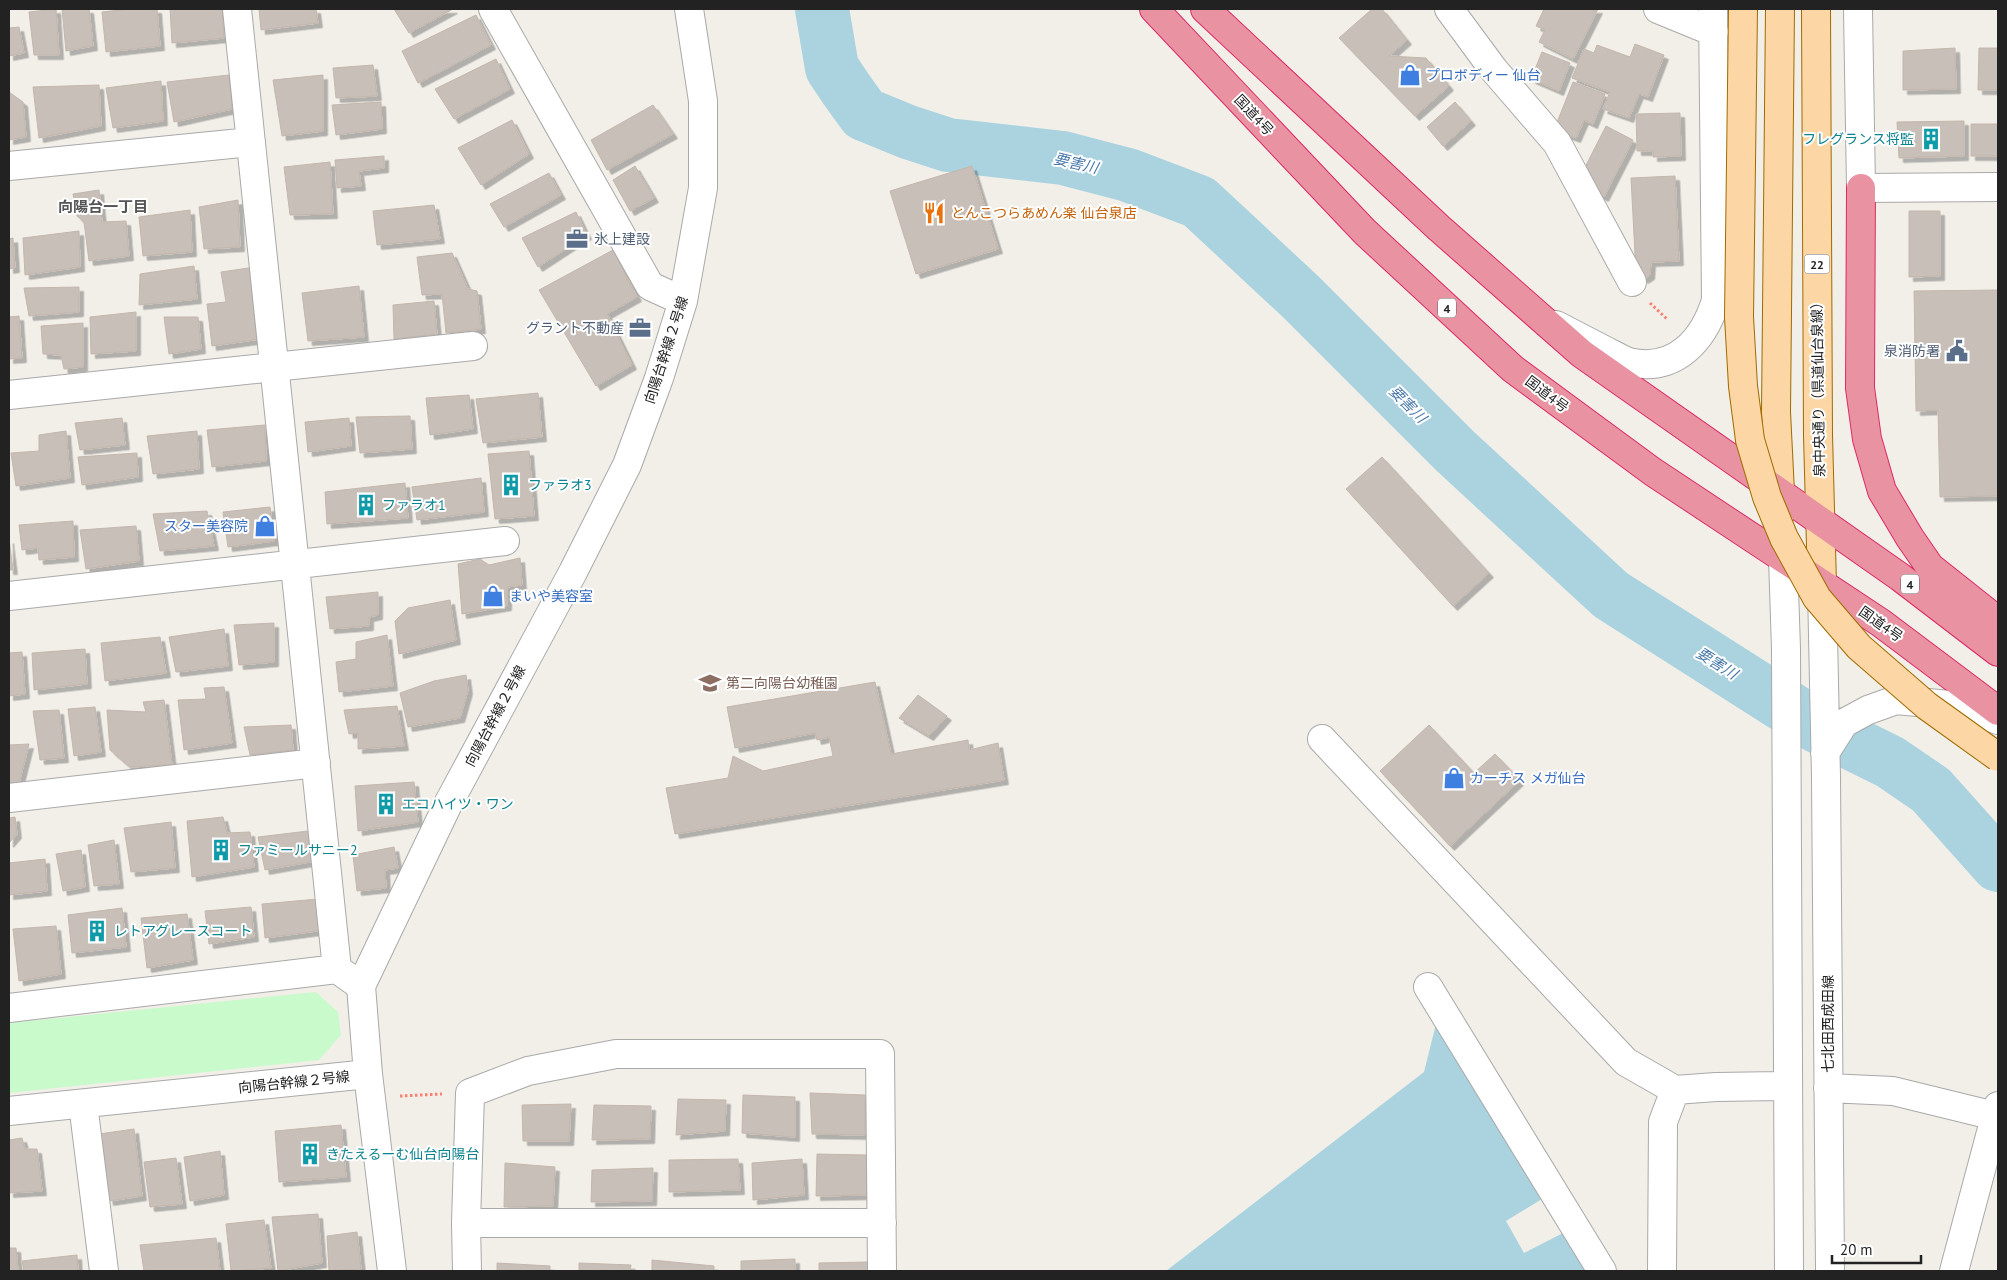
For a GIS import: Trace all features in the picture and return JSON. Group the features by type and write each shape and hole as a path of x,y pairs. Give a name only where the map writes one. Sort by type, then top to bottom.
{"highway":[{"name":"国道4号","path":"1154,9 1365,232 1513,368 1653,472 1882,623 1998,711"},
{"name":"4","path":"1205,9 1439,228 1582,354 1900,577 1998,652"},
{"path":"1861,188 1860,388 1867,439 1882,491 1930,567 1998,621"}],"main road":[{"path":"1743,9 1739,317 1743,386 1750,440 1767,497 1784,538 1817,598 1859,647 1927,706 1998,757"},
{"path":"1780,9 1776,412 1783,559"},
{"name":"泉中央通り（県道仙台泉線）","path":"1816,9 1822,584"}],"street":[{"path":"236,9 337,969"},
{"path":"493,9 650,286 684,301"},
{"name":"向陽台幹線２号線","path":"9,1111 83,1104 369,1086 361,986 448,804 573,572 627,465 684,301 703,188 703,101 689,9"},
{"path":"1449,9 1494,70 1557,142 1639,290"},
{"path":"1541,318 1628,362 1653,364 1684,352 1696,341 1710,320 1716,300 1714,20 1658,9"},
{"path":"1858,9 1861,188 1998,187"},
{"path":"9,166 251,142"},
{"path":"9,395 473,346"},
{"path":"9,596 505,541"},
{"path":"1783,559 1787,759 1789,1271"},
{"name":"七北田西成田線","path":"1822,584 1826,765 1830,1271"},
{"path":"1826,765 1844,723 1868,710 1896,700 1960,706 1998,720"},
{"path":"1322,739 1626,1062 1674,1090 1716,1086 1787,1086"},
{"path":"9,798 316,763"},
{"path":"9,1008 337,969 361,986"},
{"path":"1428,987 1602,1271"},
{"path":"467,1271 466,1224 470,1093 528,1071 616,1054 880,1054 882,1271"},
{"path":"369,1086 392,1271"},
{"path":"1828,1088 1893,1091 1996,1111 1954,1271"},
{"path":"1662,1271 1663,1122 1674,1090"},
{"path":"83,1104 104,1271"},
{"path":"466,1224 882,1223"}],"path":[{"path":"1639,290 1668,320"},
{"path":"369,1086 470,1093"}],"green space":[{"path":"316,992 338,1012 341,1035 319,1060 9,1093 9,1023"}],"water":[{"path":"1438,1016 1547,1196 1506,1221 1524,1253 1567,1231 1593,1271 1166,1271 1424,1072"}],"building":[{"path":"56,9 59,55 34,55 29,12"},
{"path":"62,9 89,9 93,46 66,51"},
{"path":"129,9 157,9 160,46 106,52 102,12"},
{"path":"170,9 222,9 224,38 172,43"},
{"path":"259,9 316,9 318,23 261,30"},
{"path":"394,9 453,9 409,33"},
{"path":"1372,9 1382,9 1407,40 1389,56 1426,58 1449,86 1415,116 1339,38"},
{"path":"1544,9 1598,9 1573,59 1539,42 1545,30 1536,26"},
{"path":"476,15 491,45 418,83 402,51"},
{"path":"19,27 24,53 9,56 9,28"},
{"path":"1635,44 1664,55 1648,97 1639,94 1629,118 1603,109 1610,92 1572,78 1584,49 1594,53 1597,45 1630,57"},
{"path":"1955,48 1956,89 1903,90 1903,51"},
{"path":"1979,48 1998,48 1998,90 1978,90"},
{"path":"1542,52 1570,63 1559,91 1531,79"},
{"path":"496,59 510,89 454,119 435,89"},
{"path":"373,65 377,96 336,98 333,68"},
{"path":"229,75 232,109 174,122 167,82"},
{"path":"323,75 323,131 282,136 273,80"},
{"path":"161,81 163,121 113,128 106,88"},
{"path":"1573,82 1605,94 1593,124 1584,120 1576,138 1554,130"},
{"path":"99,85 101,126 39,138 33,87"},
{"path":"9,92 23,102 26,137 9,140"},
{"path":"381,102 382,129 336,135 332,105"},
{"path":"1455,102 1471,121 1443,146 1427,127"},
{"path":"653,105 673,134 607,170 591,140"},
{"path":"1680,113 1681,156 1653,157 1653,151 1637,151 1636,114"},
{"path":"512,120 529,154 481,185 458,148"},
{"name":"フレグランス将監","path":"1964,121 1964,156 1899,158 1897,122"},
{"path":"1971,124 1998,124 1998,156 1971,156"},
{"path":"1606,126 1633,140 1604,197 1594,192 1597,186 1580,177"},
{"path":"384,156 384,168 359,171 361,186 337,188 335,160"},
{"path":"330,162 333,214 290,215 284,167"},
{"path":"635,166 654,198 630,211 613,180"},
{"path":"972,166 998,249 916,274 890,191"},
{"path":"549,173 561,195 504,227 490,204"},
{"path":"1675,176 1679,261 1651,262 1650,275 1644,279 1636,273 1631,178"},
{"path":"99,190 102,222 126,221 129,256 89,261 84,222 77,216 73,194"},
{"path":"238,200 240,247 204,249 199,207"},
{"path":"434,205 440,239 377,245 373,211"},
{"path":"190,210 192,252 143,256 139,217"},
{"path":"1909,211 1940,211 1940,276 1909,277"},
{"path":"576,212 587,235 538,267 522,238"},
{"path":"79,231 80,267 25,275 23,238"},
{"path":"13,238 15,268 9,269 9,239"},
{"path":"613,250 637,297 607,314 632,365 596,386 539,290"},
{"path":"452,253 468,289 477,291 481,329 446,333 442,294 422,295 417,257"},
{"path":"194,266 197,299 139,305 140,274"},
{"path":"255,267 260,339 212,346 207,304 226,302 221,272"},
{"path":"359,286 364,337 308,341 302,293"},
{"path":"79,287 79,312 29,316 24,288"},
{"name":"泉消防署","path":"1998,290 1998,496 1940,497 1938,410 1916,411 1914,291"},
{"path":"434,301 437,334 394,339 393,305"},
{"path":"136,312 136,351 91,354 90,317"},
{"path":"19,316 22,358 9,359 9,317"},
{"path":"164,317 198,317 201,349 169,354"},
{"path":"83,323 83,367 64,369 61,355 43,354 41,326"},
{"path":"538,393 542,437 483,443 476,399"},
{"path":"469,395 473,429 430,435 426,398"},
{"path":"410,416 412,449 360,453 356,417"},
{"path":"122,418 125,445 80,450 75,423"},
{"path":"349,418 351,446 308,452 305,422"},
{"path":"265,425 266,461 212,467 207,430"},
{"path":"66,431 70,478 16,486 11,453 39,451 39,435"},
{"path":"197,431 199,469 153,474 147,436"},
{"name":"ファラオ3","path":"529,451 534,516 495,519 488,454"},
{"path":"137,453 138,477 82,485 78,457"},
{"path":"1382,457 1489,573 1453,606 1346,489"},
{"path":"481,478 484,512 417,520 412,487"},
{"name":"ファラオ1","path":"405,483 408,518 327,524 325,492"},
{"path":"270,507 274,541 228,547 223,512"},
{"path":"207,511 214,546 160,551 153,514"},
{"path":"73,521 74,557 39,560 38,548 22,550 19,525"},
{"path":"136,526 139,561 86,569 80,530"},
{"path":"9,539 13,570 9,570"},
{"path":"520,558 522,585 507,587 507,606 462,614 458,564 480,559 489,565"},
{"path":"378,592 378,615 369,617 369,626 330,629 326,597"},
{"path":"450,600 456,640 399,654 395,621 408,608"},
{"path":"274,623 274,662 239,665 234,625"},
{"path":"224,629 228,666 176,672 169,637"},
{"path":"387,635 393,686 339,692 336,662 356,659 356,642"},
{"path":"160,637 166,673 105,681 101,643"},
{"path":"85,649 87,684 34,690 32,653"},
{"path":"22,652 25,694 9,696 9,653"},
{"path":"466,675 468,690 460,718 408,727 400,693 434,681"},
{"path":"875,682 891,754 968,740 969,750 998,743 1004,780 675,834 666,788 728,778 733,756 763,771 833,756 829,737 817,740 815,733 735,748 727,707"},
{"path":"224,687 232,743 184,750 178,700 206,699 204,688"},
{"path":"918,695 947,716 929,736 899,718"},
{"path":"164,700 172,765 130,767 110,750 107,710 146,712 143,702"},
{"path":"397,706 404,746 358,749 358,733 349,734 344,710"},
{"path":"95,707 101,752 74,756 68,709"},
{"path":"59,710 64,758 40,760 33,711"},
{"path":"291,725 293,750 250,755 244,727"},
{"path":"1429,725 1474,773 1495,754 1520,780 1450,846 1380,771"},
{"path":"29,744 18,787 9,787 9,745"},
{"name":"エコハイツ・ワン","path":"414,782 418,822 358,831 355,786"},
{"path":"15,817 17,834 9,843 9,818"},
{"name":"ファミールサニー2","path":"223,817 227,833 250,832 254,867 192,877 187,821"},
{"path":"171,822 175,868 131,872 124,828"},
{"path":"308,831 315,861 265,870 258,837"},
{"path":"114,840 119,884 94,886 88,845"},
{"path":"394,847 398,868 385,870 386,888 357,891 353,855"},
{"path":"81,850 85,887 63,891 56,854"},
{"path":"45,859 47,891 9,895 9,863"},
{"path":"318,899 324,930 265,938 262,904"},
{"path":"251,907 254,937 209,944 205,911"},
{"name":"レトアグレースコート","path":"122,908 126,947 72,953 68,915"},
{"path":"187,914 193,960 147,968 141,918"},
{"path":"56,926 61,974 19,981 13,929"},
{"path":"810,1093 865,1095 865,1135 812,1134"},
{"path":"743,1095 795,1097 795,1137 742,1133"},
{"path":"678,1099 726,1100 725,1131 676,1135"},
{"path":"571,1104 569,1141 523,1141 522,1105"},
{"path":"594,1105 651,1106 650,1139 592,1140"},
{"name":"きたえるーむ仙台向陽台","path":"341,1125 346,1177 279,1182 275,1131"},
{"path":"134,1129 142,1196 109,1201 99,1134"},
{"path":"22,1138 25,1149 37,1149 42,1191 9,1193 9,1140"},
{"path":"220,1151 224,1195 190,1201 184,1157"},
{"path":"817,1154 867,1155 868,1195 816,1196"},
{"path":"176,1158 182,1204 150,1207 144,1162"},
{"path":"738,1159 740,1190 669,1192 669,1160"},
{"path":"802,1159 804,1195 753,1200 752,1163"},
{"path":"505,1163 555,1167 553,1206 504,1207"},
{"path":"653,1168 652,1201 591,1202 592,1170"},
{"path":"318,1214 322,1263 278,1271 272,1217"},
{"path":"264,1220 271,1268 231,1271 226,1224"},
{"path":"357,1232 361,1269 329,1271 327,1236"},
{"path":"216,1238 220,1271 144,1271 140,1245"},
{"path":"9,1248 16,1248 18,1271 9,1271"},
{"path":"77,1255 78,1271 24,1271 22,1261"},
{"path":"795,1259 795,1271 741,1271 741,1261"},
{"path":"652,1260 714,1266 714,1271 652,1271"},
{"path":"868,1262 868,1271 819,1271 819,1263"},
{"path":"497,1263 550,1266 550,1271 497,1271"},
{"path":"579,1263 631,1265 630,1271 579,1271"}],"waterway":[{"name":"要害川","path":"822,9 832,68 864,114 908,132 948,145 1063,158 1128,175 1199,202 1301,297 1455,451 1611,595 1817,726 1890,762 1931,790 1998,865"}],"place":[{"name":"プロボディー 仙台","path":"1410,75"},
{"name":"フレグランス将監","path":"1931,139"},
{"name":"とんこつらあめん楽 仙台泉店","path":"934,213"},
{"name":"氷上建設","path":"577,239"},
{"name":"グラント不動産","path":"640,328"},
{"name":"泉消防署","path":"1957,351"},
{"name":"ファラオ3","path":"511,485"},
{"name":"ファラオ1","path":"366,505"},
{"name":"スター美容院","path":"265,526"},
{"name":"まいや美容室","path":"493,596"},
{"name":"第二向陽台幼稚園","path":"710,683"},
{"name":"カーチス メガ仙台","path":"1454,778"},
{"name":"エコハイツ・ワン","path":"386,804"},
{"name":"ファミールサニー2","path":"221,850"},
{"name":"レトアグレースコート","path":"97,931"},
{"name":"きたえるーむ仙台向陽台","path":"310,1154"}],"district":[{"name":"向陽台一丁目","path":"103,206"}]}
